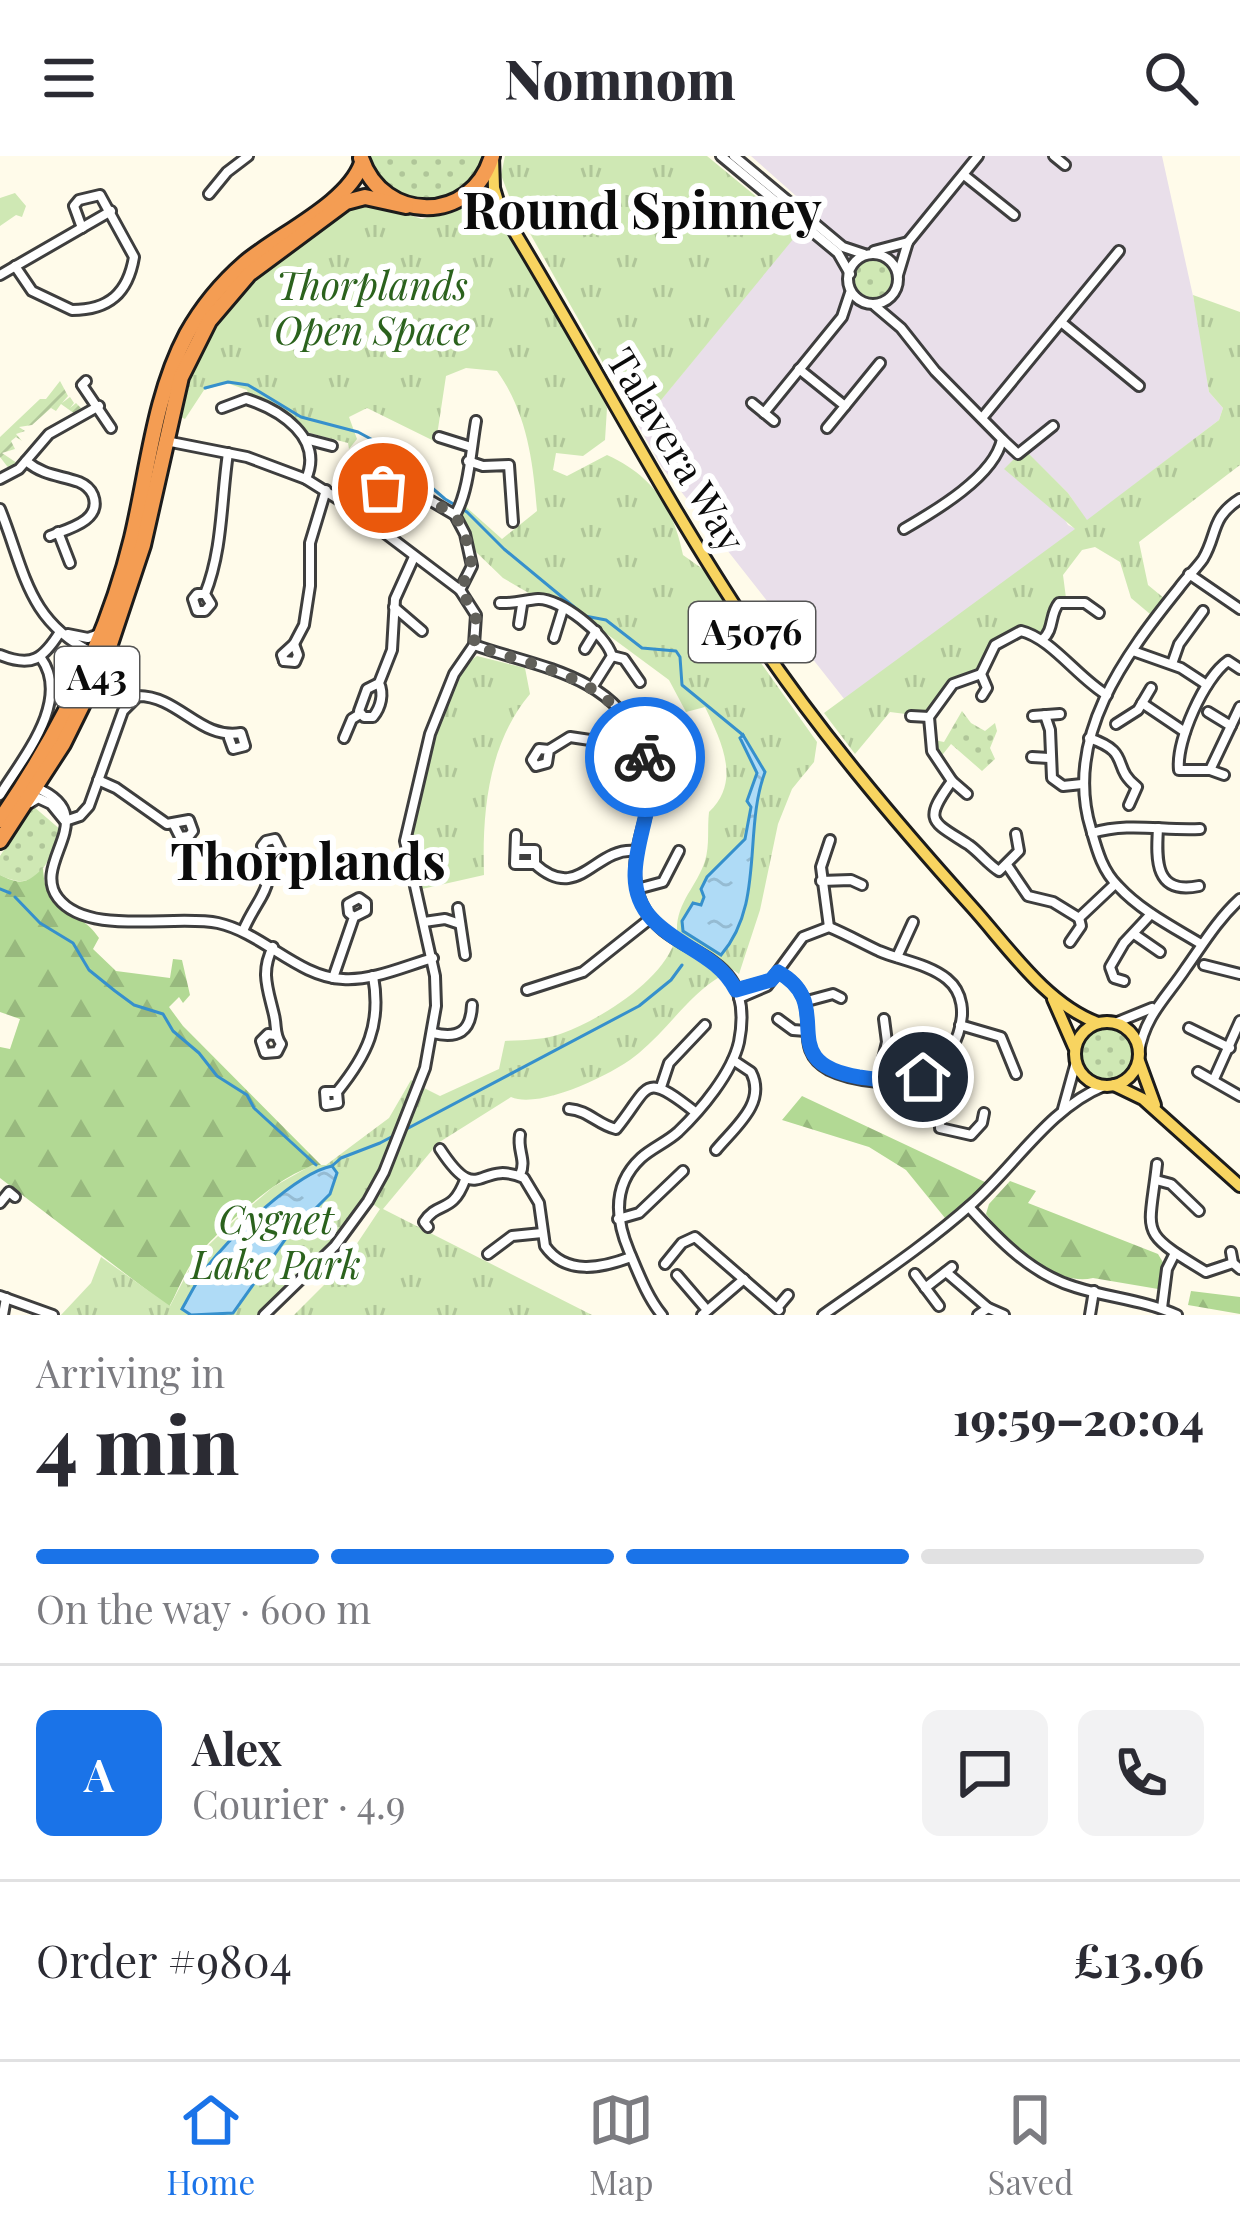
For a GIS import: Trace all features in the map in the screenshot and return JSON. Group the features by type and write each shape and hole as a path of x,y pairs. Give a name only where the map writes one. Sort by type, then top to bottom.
{"highway":[{"path":"462,199 482,179 492,156"},
{"name":"A43","path":"361,159 383,194 406,206"},
{"name":"A43","path":"0,820 35,787 72,701 99,656 178,354 213,296 248,260 345,190 361,159"},
{"name":"A43","path":"0,842 63,744 143,545 159,440 181,377 196,343 227,296 249,274 355,198 435,208 462,199"}],"main road":[{"name":"Talavera Way","path":"492,156 500,208 655,476 781,674 883,805 1047,989 1078,1015 1098,1023"},
{"path":"462,199 480,197 500,208"},
{"name":"Talavera Way","path":"1047,989 1064,1017 1076,1056"},
{"path":"1161,1114 1145,1085 1131,1033 1114,1023 1098,1023 1082,1034 1076,1056 1087,1078 1136,1094 1240,1186"},
{"path":"1109,1085 1130,1076 1139,1055"}],"street":[{"path":"208,194 248,156"},
{"path":"721,156 838,254 850,274"},
{"path":"734,156 843,247 890,259 898,276"},
{"path":"978,156 908,242 894,290 894,314 935,371 1018,454 1052,426"},
{"path":"1054,156 1065,165"},
{"path":"963,174 1014,215"},
{"path":"15,266 32,291 72,310 115,299 124,288 134,257 100,195 79,200 73,208 82,228"},
{"path":"0,275 111,211"},
{"path":"764,413 842,317 855,260 908,242"},
{"path":"984,420 1119,251"},
{"path":"850,290 856,299 901,328"},
{"path":"842,317 887,301 894,290"},
{"path":"1060,322 1139,386"},
{"path":"827,428 880,363"},
{"path":"799,369 845,406"},
{"path":"86,381 82,385 111,428"},
{"path":"222,408 246,399 258,403 308,440 332,446"},
{"path":"752,403 774,421"},
{"path":"0,479 26,461 49,434 99,406"},
{"path":"455,515 465,493 476,421"},
{"path":"439,437 471,447"},
{"path":"159,440 228,453 326,490 460,590 476,615 474,645 441,701 408,821 406,856 433,958 433,1034 384,1172 350,1227 264,1315"},
{"path":"306,479 312,466 308,440"},
{"path":"904,529 973,482 1000,451 1002,440"},
{"path":"206,594 220,539 228,453"},
{"path":"26,461 44,474 84,484 92,494 89,518 54,534 65,559"},
{"path":"468,461 509,465 513,523"},
{"path":"391,466 378,481 394,496 421,495 455,515 472,566 460,590"},
{"path":"294,644 308,607 310,543 326,490"},
{"path":"1201,944 1151,914 1115,884 1100,861 1082,784 1089,738 1107,695 1133,651 1203,560 1214,524 1240,499"},
{"path":"0,509 36,606 60,632 99,656"},
{"path":"360,714 369,718 375,714 382,695 379,683 392,650 394,607 414,556"},
{"path":"1189,574 1240,610"},
{"path":"500,603 539,599 596,631 612,656 593,686"},
{"path":"1042,640 1051,631 1053,612 1060,603 1084,603 1099,613"},
{"path":"519,624 522,604"},
{"path":"394,607 422,631"},
{"path":"554,638 563,609"},
{"path":"1172,664 1179,644 1203,611"},
{"path":"585,649 596,631"},
{"path":"60,632 78,638 103,632"},
{"path":"0,655 25,663 41,658 60,632"},
{"path":"982,696 987,688 981,674 988,654 1016,632 1042,640 1081,678 1107,695"},
{"path":"474,645 593,686 623,712 638,737 649,781 636,852 637,889 651,918 717,962 738,994 739,1041 733,1060 680,1130 631,1170 619,1196 618,1219 662,1315"},
{"path":"1133,651 1151,661 1172,664 1207,685"},
{"path":"612,656 624,658 640,682"},
{"path":"0,796 47,712 51,679 41,658"},
{"path":"1224,775 1179,770 1178,750 1207,685 1228,661 1240,669"},
{"path":"967,794 932,751 928,716 953,684 981,674"},
{"path":"344,738 352,719 360,714 367,688 379,683"},
{"path":"1116,724 1142,703 1150,688"},
{"path":"65,821 80,816 88,806 123,711 138,696 162,701 229,738"},
{"path":"1142,703 1185,732"},
{"path":"1210,770 1240,707"},
{"path":"1208,712 1231,725"},
{"path":"1033,716 1060,714"},
{"path":"1045,715 1050,730 1050,773 1064,786 1082,784"},
{"path":"911,716 928,716"},
{"path":"649,781 675,777 687,764 687,742 680,729"},
{"path":"549,750 570,736 617,744 638,737"},
{"path":"1089,738 1110,746 1121,757 1126,776 1137,787 1129,805"},
{"path":"1032,757 1049,758"},
{"path":"98,780 174,825"},
{"path":"952,781 933,811 937,827 973,848 999,871 1019,851 1016,834"},
{"path":"35,787 56,797 66,813 66,836 52,869 51,887 66,907 109,919 205,921 243,931 315,973 333,978 373,976 433,958"},
{"path":"19,816 38,798 51,804 65,821"},
{"path":"1092,833 1144,824 1200,829"},
{"path":"1158,828 1156,859 1165,880 1178,888 1199,886"},
{"path":"516,835 516,850 536,850 535,864 547,875 569,879 613,854 636,852"},
{"path":"829,927 821,881 822,859 830,839"},
{"path":"637,889 663,882 680,851"},
{"path":"243,931 268,886 270,857"},
{"path":"1007,866 1028,896 1053,902 1079,918 1081,926 1070,942"},
{"path":"821,881 851,880 862,885"},
{"path":"1079,918 1115,884"},
{"path":"1139,1055 1144,1028 1155,1006 1239,902"},
{"path":"458,908 465,955"},
{"path":"1124,982 1114,978 1110,968 1151,914"},
{"path":"333,978 354,917"},
{"path":"527,990 567,980 592,967 651,918"},
{"path":"424,922 445,919 460,924"},
{"path":"897,957 913,922"},
{"path":"738,994 774,976 798,941 829,927 945,976 955,986 960,1025 947,1056 923,1077 907,1082 878,1080 829,1070 812,1054 806,1031 807,1001 792,980 774,976"},
{"path":"1133,934 1160,952"},
{"path":"273,947 264,974 275,1035"},
{"path":"1204,965 1240,974"},
{"path":"338,1092 373,1036 377,1019 373,976"},
{"path":"807,1001 833,994 841,998"},
{"path":"433,1034 460,1034 469,1026 472,1005"},
{"path":"1114,1023 1155,1006"},
{"path":"778,1019 793,1030 806,1031"},
{"path":"878,1080 887,1042 884,1019"},
{"path":"1214,1079 1240,1021"},
{"path":"661,1088 669,1063 705,1025"},
{"path":"960,1025 1001,1036 1016,1075"},
{"path":"1189,1028 1230,1048"},
{"path":"1063,1110 1076,1056"},
{"path":"716,1150 757,1094 751,1072 733,1060"},
{"path":"1198,1072 1240,1096"},
{"path":"923,1077 940,1108 936,1131 971,1135 982,1124 984,1113"},
{"path":"823,1315 969,1207 1063,1110 1109,1085"},
{"path":"568,1109 616,1129 641,1093 661,1088 695,1112"},
{"path":"520,1135 525,1161 520,1175"},
{"path":"440,1149 465,1180 520,1175 534,1190 552,1256 564,1263 585,1268 632,1257"},
{"path":"1157,1164 1148,1219 1159,1239 1206,1271 1237,1266 1231,1252"},
{"path":"618,1219 639,1213 683,1171"},
{"path":"428,1227 427,1215 454,1202 465,1180"},
{"path":"1156,1180 1171,1184 1199,1211"},
{"path":"0,1203 9,1192 14,1197"},
{"path":"969,1207 1009,1249 1042,1273 1177,1315"},
{"path":"488,1254 512,1236 542,1233"},
{"path":"665,1264 682,1243 695,1237 778,1309 788,1294"},
{"path":"1162,1309 1166,1269 1175,1253"},
{"path":"925,1288 949,1270 988,1308 1004,1315"},
{"path":"915,1274 939,1306"},
{"path":"677,1275 705,1313 744,1279"},
{"path":"1090,1315 1094,1291"},
{"path":"3,1315 3,1297 53,1315"},
{"path":"978,1315 988,1308"}],"shaded area":[{"path":"751,156 1162,156 1201,332 1209,392 1223,408 1219,420 1087,521 1068,493 1024,450 1068,525 1076,529 845,700 661,466 639,427 814,212"}],"green space":[{"path":"365,156 485,156 457,191 429,202 399,197 385,188"},
{"path":"505,156 707,156 799,232 639,427 509,196 501,175"},
{"path":"15,193 26,206 22,217 16,215 0,226 0,198"},
{"name":"Thorplands Open Space","path":"369,202 422,219 479,203 503,227 607,408 605,440 583,456 556,453 553,470 567,476 607,455 649,483 667,508 683,555 704,570 756,656 817,742 814,762 792,789 778,824 760,910 739,974 677,931 680,912 705,861 709,812 725,787 722,747 705,707 686,712 669,680 577,612 539,599 503,578 474,550 459,515 465,506 502,539 537,511 522,421 497,371 466,368 446,376 436,442 367,408 349,417 357,439 349,449 348,443 306,432 249,397 247,390 227,383 204,390 185,419 178,416 194,360 222,314 281,256 328,221"},
{"path":"873,258 888,264 894,279 888,294 873,300 858,294 852,279 858,264"},
{"path":"1193,295 1240,312 1240,465 1139,542 1148,585 1165,599 1150,614 1131,598 1120,562 1095,547 1082,550 1063,575 1066,598 1042,640 1028,632 996,645 981,674 953,684 929,717 890,712 855,754 824,713 1075,529 1004,469 1024,449 1068,493 1087,520 1219,420 1223,408 1209,392"},
{"path":"60,381 68,396 62,403 70,397 74,403 70,408 76,403 83,410 75,414 61,404 32,425 19,427 25,431 16,434 22,441 16,437 11,441 15,449 2,453 17,463 10,470 0,457 0,437 40,399 46,399"},
{"path":"477,656 525,668 530,694 505,735 490,780 484,875 422,889 411,848 418,800 443,713 465,668"},
{"path":"962,711 985,731 995,723 990,748 995,759 982,771 951,744 939,759 934,740 944,742"},
{"path":"33,806 62,831 33,878 24,881 0,875 0,856"},
{"path":"43,868 50,897 90,927 99,938 93,949 116,971 170,978 173,959 182,960 190,995 183,1003 179,997 169,1007 321,1165 290,1176 221,1231 193,1262 169,1307 0,1178 0,1047 10,1049 20,1019 0,1012 0,875 23,881"},
{"path":"674,943 721,976 650,1044 613,1070 577,1087 540,1098 511,1097 438,1143 383,1209 592,1315 294,1315 340,1269 380,1209 370,1202 394,1160 424,1088 440,1096 499,1069 505,1041 556,1035 595,1018 657,971"},
{"path":"1107,1026 1126,1034 1134,1053 1126,1072 1107,1080 1088,1072 1080,1053 1088,1034"},
{"name":"Cygnet Lake Park","path":"411,1080 419,1085 392,1150 350,1227 264,1315 61,1315 91,1283 101,1257 170,1306 195,1258 239,1216 273,1187 312,1165 326,1165 389,1118"},
{"path":"802,1096 987,1183 945,1218 906,1170 869,1147 782,1120"},
{"path":"1010,1181 1036,1191 1028,1203 1158,1254 1167,1269 1164,1290 1063,1276 1033,1260 986,1214"},
{"path":"1191,1291 1240,1297 1240,1314 1188,1305"}],"water":[{"path":"743,735 765,772 743,913 721,955 683,931 682,921 693,903 701,905 707,877 745,839 751,807 747,801 757,773 740,738"},
{"path":"332,1166 337,1173 330,1194 287,1237 233,1313 191,1315 182,1309 207,1267 247,1224 283,1193"}],"waterway":[{"path":"205,388 228,382 248,385 301,417 358,432 382,445 585,616 606,620 642,648 676,651 682,685 743,735"},
{"path":"0,889 10,893"},
{"path":"15,897 40,923 73,943 89,970 115,991 134,1005 163,1014 173,1031 217,1076 247,1095 254,1108 316,1165"},
{"path":"332,1166 639,1006 682,965"}],"way so far":[{"path":"383,488 402,498 421,495 455,515 461,524 472,572 460,590 476,615 474,645 593,686 623,712 645,757"}],"district":[{"name":"Round Spinney","path":"642,211"},
{"name":"Thorplands","path":"308,862"}],"route":[{"path":"645,757 649,796 635,877 641,903 651,918 717,962 736,990 771,980 778,972 792,980 807,1001 807,1043 829,1070 892,1082 923,1077"}]}
